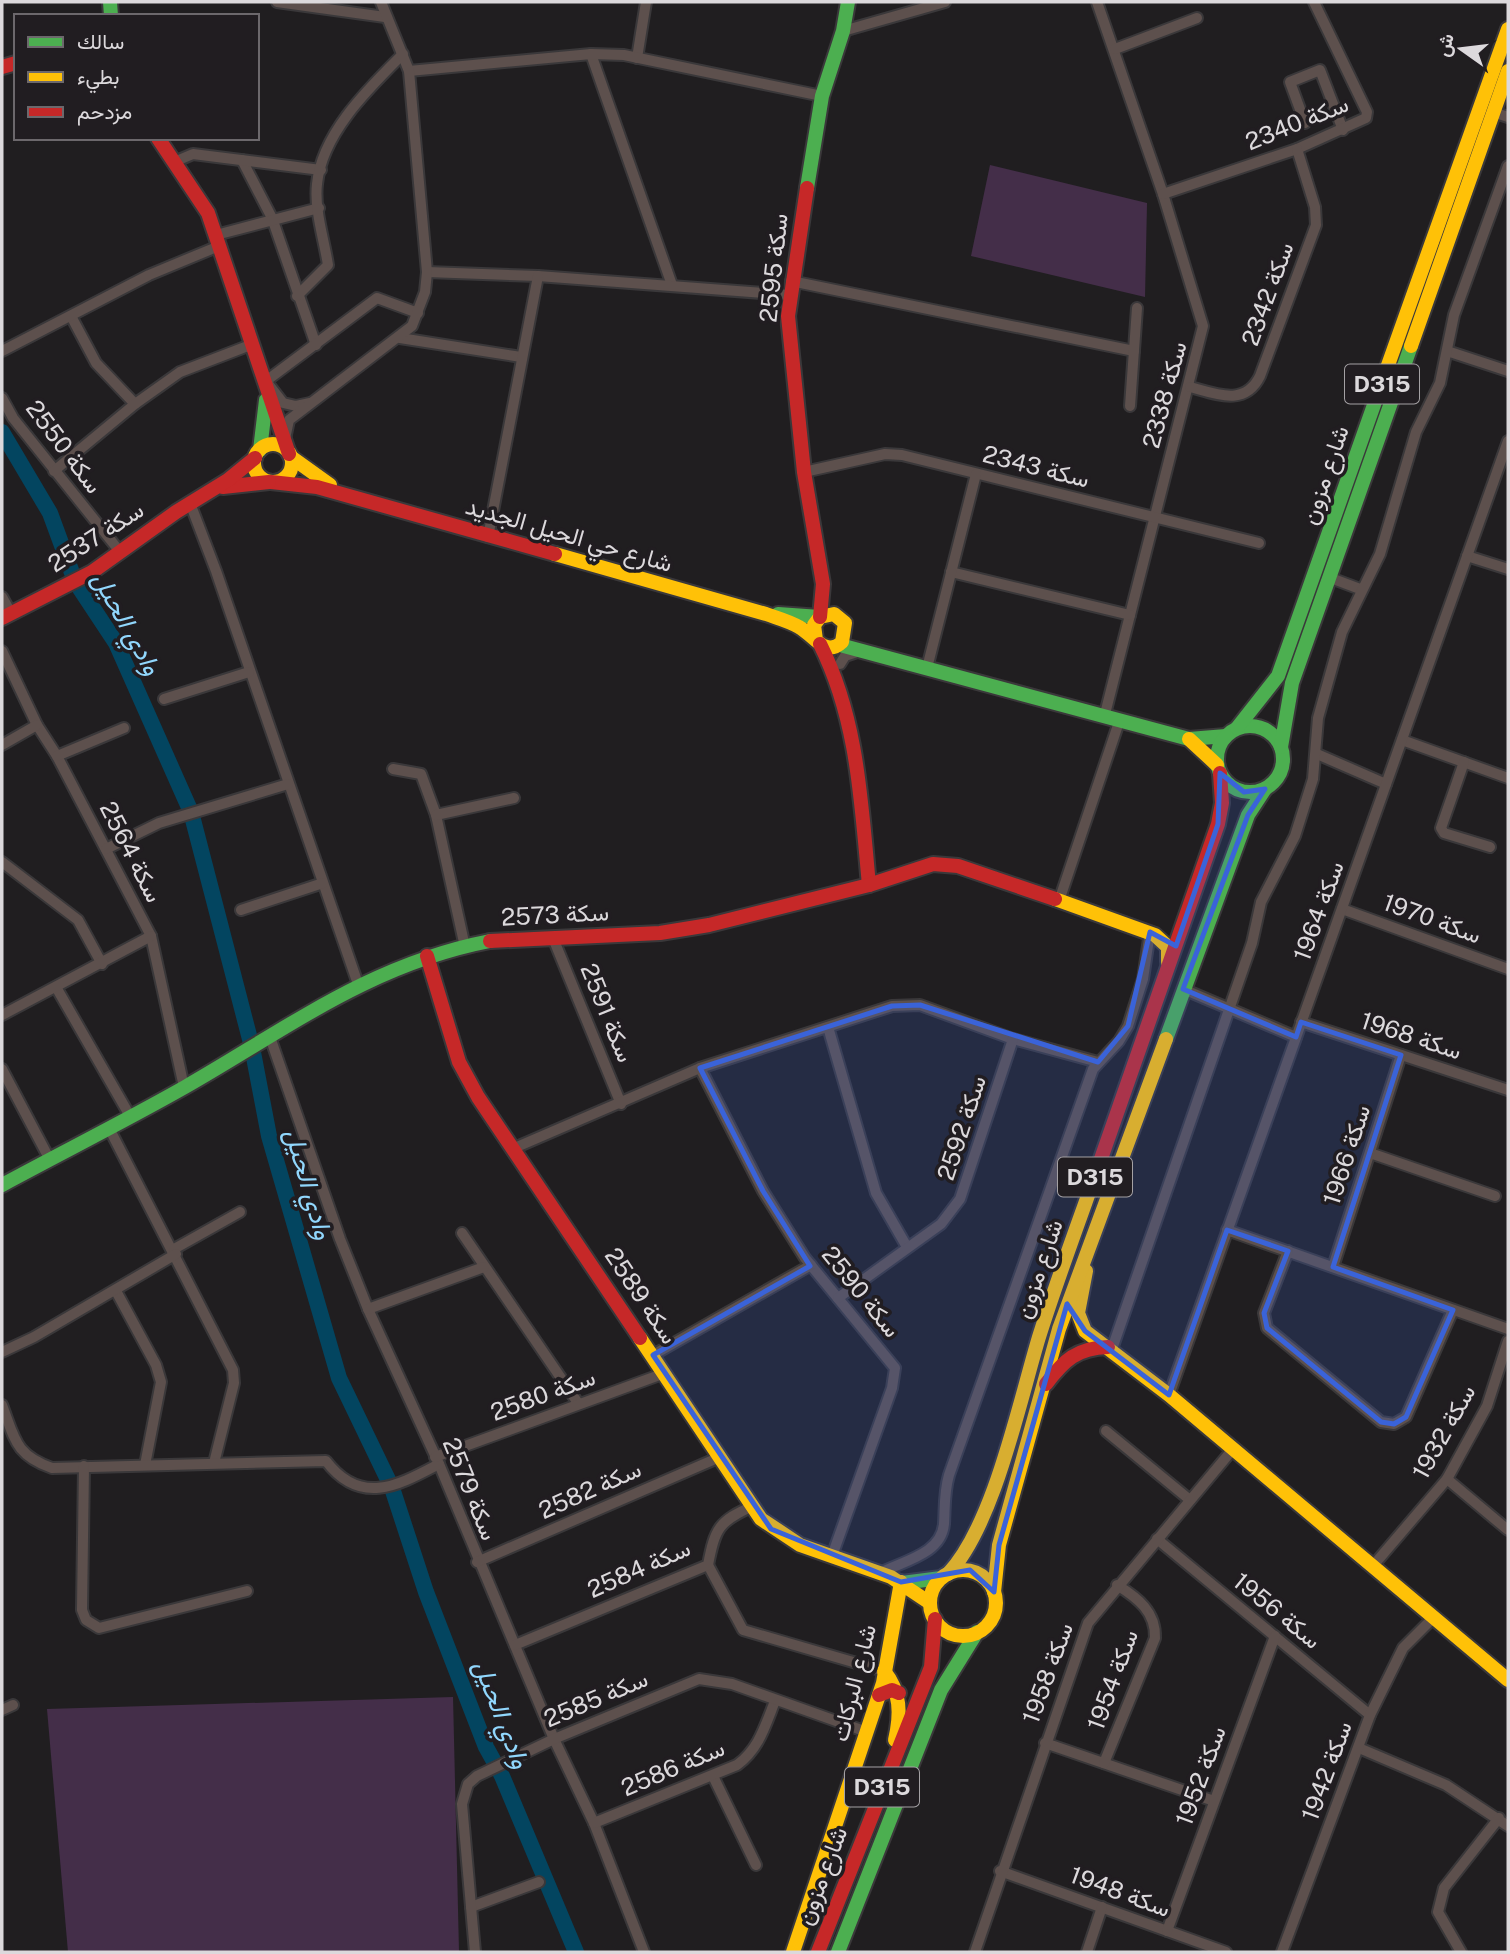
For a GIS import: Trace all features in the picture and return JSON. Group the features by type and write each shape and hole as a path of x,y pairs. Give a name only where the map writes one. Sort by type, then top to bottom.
{"street":[{"path":"277,2 385,17"},
{"path":"288,451 289,420 326,396 412,327 425,292 427,272 410,71 385,17 381,2"},
{"path":"637,58 646,2"},
{"name":"سكة 2595","path":"820,617 822,584 793,382 790,288 822,96 843,31 848,2"},
{"path":"843,31 945,2"},
{"name":"سكة 2338","path":"1097,2 1202,317 1202,337 1190,387 1154,517 1105,714"},
{"name":"سكة 2340","path":"1163,194 1297,149 1361,123 1367,112 1314,2"},
{"path":"1115,50 1197,18"},
{"name":"شارع مزون","path":"1232,732 1279,676 1508,29"},
{"path":"297,296 328,265 317,183 328,147 342,125 403,54"},
{"path":"592,54 672,285"},
{"path":"410,71 592,54 637,58 822,96"},
{"path":"1305,123 1290,82 1320,70 1343,130"},
{"name":"شارع مزون","path":"1281,747 1292,682 1508,71"},
{"path":"1493,112 1508,117"},
{"path":"159,140 208,213 266,381 291,468 286,477 271,482 257,474 266,414 266,381"},
{"name":"سكة 2342","path":"1190,387 1236,396 1250,391 1260,376 1316,225 1315,207 1297,149"},
{"path":"174,162 193,154 321,170"},
{"path":"242,160 272,218 316,345"},
{"path":"1111,1348 1252,943 1261,902 1299,826 1313,779 1318,718 1342,632 1360,589 1380,554 1413,440 1438,390 1454,315 1508,166"},
{"path":"2,351 218,241 272,218 319,208"},
{"path":"427,272 672,285 790,288 1134,351"},
{"path":"488,537 538,276"},
{"path":"266,381 377,298 418,313"},
{"path":"1130,406 1137,309"},
{"path":"71,316 96,363 135,404"},
{"path":"400,338 522,357"},
{"path":"54,471 135,404 180,372 253,344"},
{"path":"1447,351 1508,371"},
{"path":"266,381 279,400 289,405 305,405 326,396"},
{"name":"سكة 2550","path":"2,398 13,418 121,553"},
{"name":"سكة 1964","path":"1168,1395 1508,441"},
{"path":"212,490 258,454 276,445 288,451 320,480 360,499"},
{"name":"سكة 2343","path":"804,472 885,454 902,455 1259,543"},
{"path":"926,668 976,474"},
{"path":"212,490 238,484 271,482 317,487 360,499"},
{"name":"سكة 2537","path":"6,616 92,572 212,490"},
{"name":"شارع حي الحيل الجديد","path":"360,499 766,614 800,628 818,642"},
{"path":"190,503 216,571 248,672 358,984"},
{"path":"1467,556 1508,569"},
{"path":"951,572 1130,615"},
{"path":"1328,577 1360,589"},
{"name":"سكة 2595","path":"822,584 845,623"},
{"path":"2,597 6,616"},
{"path":"801,615 813,611 821,601"},
{"name":"شارع حي الحيل الجديد","path":"766,614 820,617"},
{"path":"842,690 813,631 820,617 829,614 845,623 876,655"},
{"path":"818,642 830,648 839,645 845,639 845,623"},
{"path":"839,645 1105,714 1189,739 1258,726 1268,730 1281,747"},
{"path":"839,645 842,690 855,753 869,885"},
{"name":"سكة 2564","path":"2,651 37,725 57,756 150,936 184,1087"},
{"path":"840,664 847,654 860,651"},
{"path":"164,699 248,672"},
{"path":"1059,901 1120,719"},
{"path":"2,745 37,725"},
{"path":"57,756 124,727"},
{"name":"D315","path":"1219,769 1220,745 1232,732"},
{"path":"1189,739 1219,769 1226,782 1244,792 1265,789"},
{"path":"1402,740 1508,778"},
{"name":"D315","path":"1265,789 1273,783 1283,766 1281,747"},
{"path":"1317,754 1386,784"},
{"path":"1464,762 1441,828 1444,833 1490,847"},
{"path":"393,769 421,774 436,815 465,947"},
{"name":"شارع مزون","path":"944,1576 962,1559 985,1513 1043,1325 1218,824 1222,803 1219,769"},
{"path":"106,849 159,822 288,784"},
{"name":"شارع مزون","path":"994,1592 999,1545 1038,1394 1097,1219 1248,815 1265,789"},
{"path":"436,815 514,798"},
{"path":"2,862 78,920 103,964"},
{"name":"سكة 2573","path":"2,1185 184,1087 358,984 427,956 489,941 660,933 709,925 869,885 933,864 958,866 1150,932"},
{"path":"241,910 323,883"},
{"name":"سكة 1970","path":"1342,909 1508,969"},
{"path":"1150,932 1178,929 1188,912"},
{"path":"1150,932 1165,940 1170,951 1164,980"},
{"path":"878,1574 920,1555 939,1540 943,1529 944,1496 949,1475 1098,1062 1119,1041 1134,1011 1150,932"},
{"path":"2,1015 103,964 150,936"},
{"name":"سكة 2591","path":"553,938 621,1104"},
{"name":"سكة 2589","path":"427,956 459,1062 478,1097 771,1530 901,1583 930,1603"},
{"path":"56,987 130,1116"},
{"path":"1183,989 1296,1037"},
{"path":"512,1149 701,1068 892,1006 920,1005 1013,1039 1098,1062"},
{"name":"سكة 1968","path":"1301,1022 1508,1090"},
{"path":"828,1027 876,1193 907,1247"},
{"name":"سكة 2579","path":"270,1037 340,1239 368,1309 437,1461 477,1562 554,1739 594,1823 644,1952"},
{"name":"سكة 2592","path":"838,1298 941,1224 960,1199 1013,1039"},
{"name":"سكة 1966","path":"1333,1268 1401,1055"},
{"name":"سكة 2590","path":"701,1068 763,1191 811,1265 891,1363 896,1375 832,1556"},
{"path":"2,1069 50,1160"},
{"path":"109,1128 175,1251 233,1370 234,1383 214,1463"},
{"path":"1370,1153 1495,1196"},
{"path":"2,1352 116,1291 240,1212"},
{"path":"1097,1219 1078,1313 1085,1331 1111,1348 1168,1395 1508,1680"},
{"path":"1227,1230 1508,1329"},
{"path":"462,1233 578,1403"},
{"path":"1288,1251 1265,1313 1267,1328 1381,1422 1394,1424 1406,1417 1453,1310"},
{"path":"653,1355 811,1265"},
{"path":"368,1309 484,1267"},
{"path":"116,1291 156,1365 162,1382 145,1465"},
{"name":"سكة 1932","path":"1372,1567 1447,1479 1487,1406 1508,1340"},
{"path":"1038,1394 1065,1358 1076,1351 1111,1348"},
{"name":"سكة 2580","path":"2,1405 19,1447 31,1460 52,1468 326,1461 345,1479 378,1489 410,1482 437,1461 578,1403 665,1373"},
{"path":"1105,1431 1190,1500"},
{"name":"سكة 1958","path":"975,1952 1000,1871 1088,1623 1233,1449"},
{"name":"سكة 2582","path":"477,1562 720,1457"},
{"path":"84,1466 82,1610 86,1620 99,1628 247,1591"},
{"path":"1447,1479 1508,1530"},
{"name":"سكة 2584","path":"515,1645 708,1565 714,1535 720,1525 753,1506"},
{"name":"سكة 1956","path":"1157,1539 1370,1715"},
{"path":"708,1565 743,1630 884,1671 899,1693 898,1731 878,1797"},
{"path":"944,1576 970,1570 989,1582 994,1592"},
{"name":"D315","path":"935,1619 930,1603 935,1585 944,1576"},
{"name":"سكة 2589","path":"901,1583 944,1576"},
{"name":"شارع البركات","path":"793,1952 879,1695 901,1583"},
{"name":"سكة 1954","path":"1104,1763 1156,1630 1147,1608 1117,1585"},
{"name":"D315","path":"977,1632 991,1620 995,1611 994,1592"},
{"name":"سكة 1942","path":"1282,1952 1370,1715 1403,1648 1434,1617"},
{"path":"935,1619 941,1627 958,1635 977,1632"},
{"name":"شارع مزون","path":"818,1952 931,1667 935,1619"},
{"name":"شارع مزون","path":"838,1952 941,1690 977,1632"},
{"name":"سكة 1952","path":"1167,1931 1275,1636"},
{"name":"سكة 2585","path":"475,1952 462,1804 468,1784 477,1776 554,1739 699,1679 732,1684 867,1732"},
{"path":"879,1695 891,1690 899,1693"},
{"name":"سكة 2586","path":"594,1823 713,1776 750,1756 759,1743 775,1701"},
{"path":"2,1710 13,1705"},
{"name":"سكة 1954","path":"1045,1743 1214,1801"},
{"path":"1359,1748 1446,1785 1508,1826"},
{"path":"713,1776 756,1865"},
{"path":"1461,1952 1438,1912 1444,1888 1499,1818"},
{"name":"سكة 1948","path":"1000,1871 1213,1950 1226,1952"},
{"path":"471,1907 539,1882"},
{"path":"1087,1952 1102,1907"}],"highlighted area":[{"path":"1220,773 1244,792 1265,789 1248,815 1183,989 1296,1037 1301,1022 1401,1055 1333,1267 1453,1310 1406,1417 1394,1424 1381,1422 1267,1328 1264,1313 1288,1251 1227,1230 1169,1395 1085,1331 1067,1304 999,1545 994,1592 970,1570 901,1582 771,1529 653,1355 810,1266 763,1191 700,1068 892,1006 920,1005 1098,1062 1128,1026 1150,932 1176,946 1218,824"}],"shaded area":[{"path":"990,165 1147,203 1145,297 971,256"},
{"path":"453,1697 459,1952 68,1952 47,1709"}],"waterway":[{"name":"وادي الحيل","path":"2,432 50,513 75,581 116,643 191,812 252,1047 269,1136 339,1378 392,1488 426,1592 486,1747 502,1776 576,1952"}],"traffic: fast":[{"path":"110,2 111,14"},
{"path":"807,188 822,96 843,31 848,2"},
{"path":"1281,747 1292,683 1411,346"},
{"path":"1237,728 1278,676 1387,368"},
{"path":"260,450 266,400"},
{"path":"778,614 820,617"},
{"path":"840,645 1189,739 1226,736"},
{"path":"1244,726 1256,726 1268,731 1278,741 1283,759 1281,772 1268,787 1256,792 1244,792 1232,787 1222,777 1217,765 1217,753 1222,741 1232,731 1244,726"},
{"path":"1166,1039 1248,815 1265,789"},
{"path":"2,1185 162,1100 332,1000 407,965 447,951 490,941"},
{"path":"902,1583 941,1578"},
{"path":"838,1952 941,1690 977,1632"}],"traffic: slow":[{"path":"1387,368 1508,29"},
{"path":"1411,346 1508,71"},
{"path":"273,444 286,450 292,463 286,476 273,482 260,476 254,463 260,450 273,444"},
{"path":"291,457 330,485"},
{"path":"555,554 779,618 799,627 804,631 820,643 830,648 842,642 845,623 834,614 820,617 814,625 816,640"},
{"path":"1189,739 1217,765"},
{"path":"1055,899 1155,935 1168,947 1168,962"},
{"path":"994,1592 999,1545 1059,1329 1166,1039"},
{"path":"948,1574 979,1526 992,1495 1039,1337 1095,1176"},
{"path":"1086,1271 1078,1313 1085,1331 1169,1395 1508,1680"},
{"path":"640,1338 761,1519 800,1545 891,1577 930,1603"},
{"path":"963,1570 976,1573 986,1580 993,1590 996,1603 993,1616 986,1626 976,1633 963,1636 950,1633 940,1626 933,1616 930,1603 933,1590 940,1580 950,1573 963,1570"},
{"path":"793,1952 883,1683 901,1582"},
{"path":"884,1671 897,1695 898,1721 895,1740"}],"traffic: jam":[{"path":"2,67 14,64"},
{"path":"159,140 208,213 289,454"},
{"path":"807,188 788,316 804,472 823,584 820,617"},
{"path":"2,618 92,572 176,512 228,480 255,458"},
{"path":"223,487 269,482"},
{"path":"271,482 317,487 555,554"},
{"path":"820,644 843,702 850,732 860,792 869,885"},
{"path":"1095,1176 1218,824 1222,803 1220,773"},
{"path":"490,941 660,933 709,925 869,885 933,864 958,866 1055,899"},
{"path":"427,956 459,1062 478,1097 640,1338"},
{"path":"1046,1384 1072,1357 1088,1350 1108,1347"},
{"path":"818,1952 931,1667 935,1619"},
{"path":"879,1695 892,1690 899,1693"}]}
